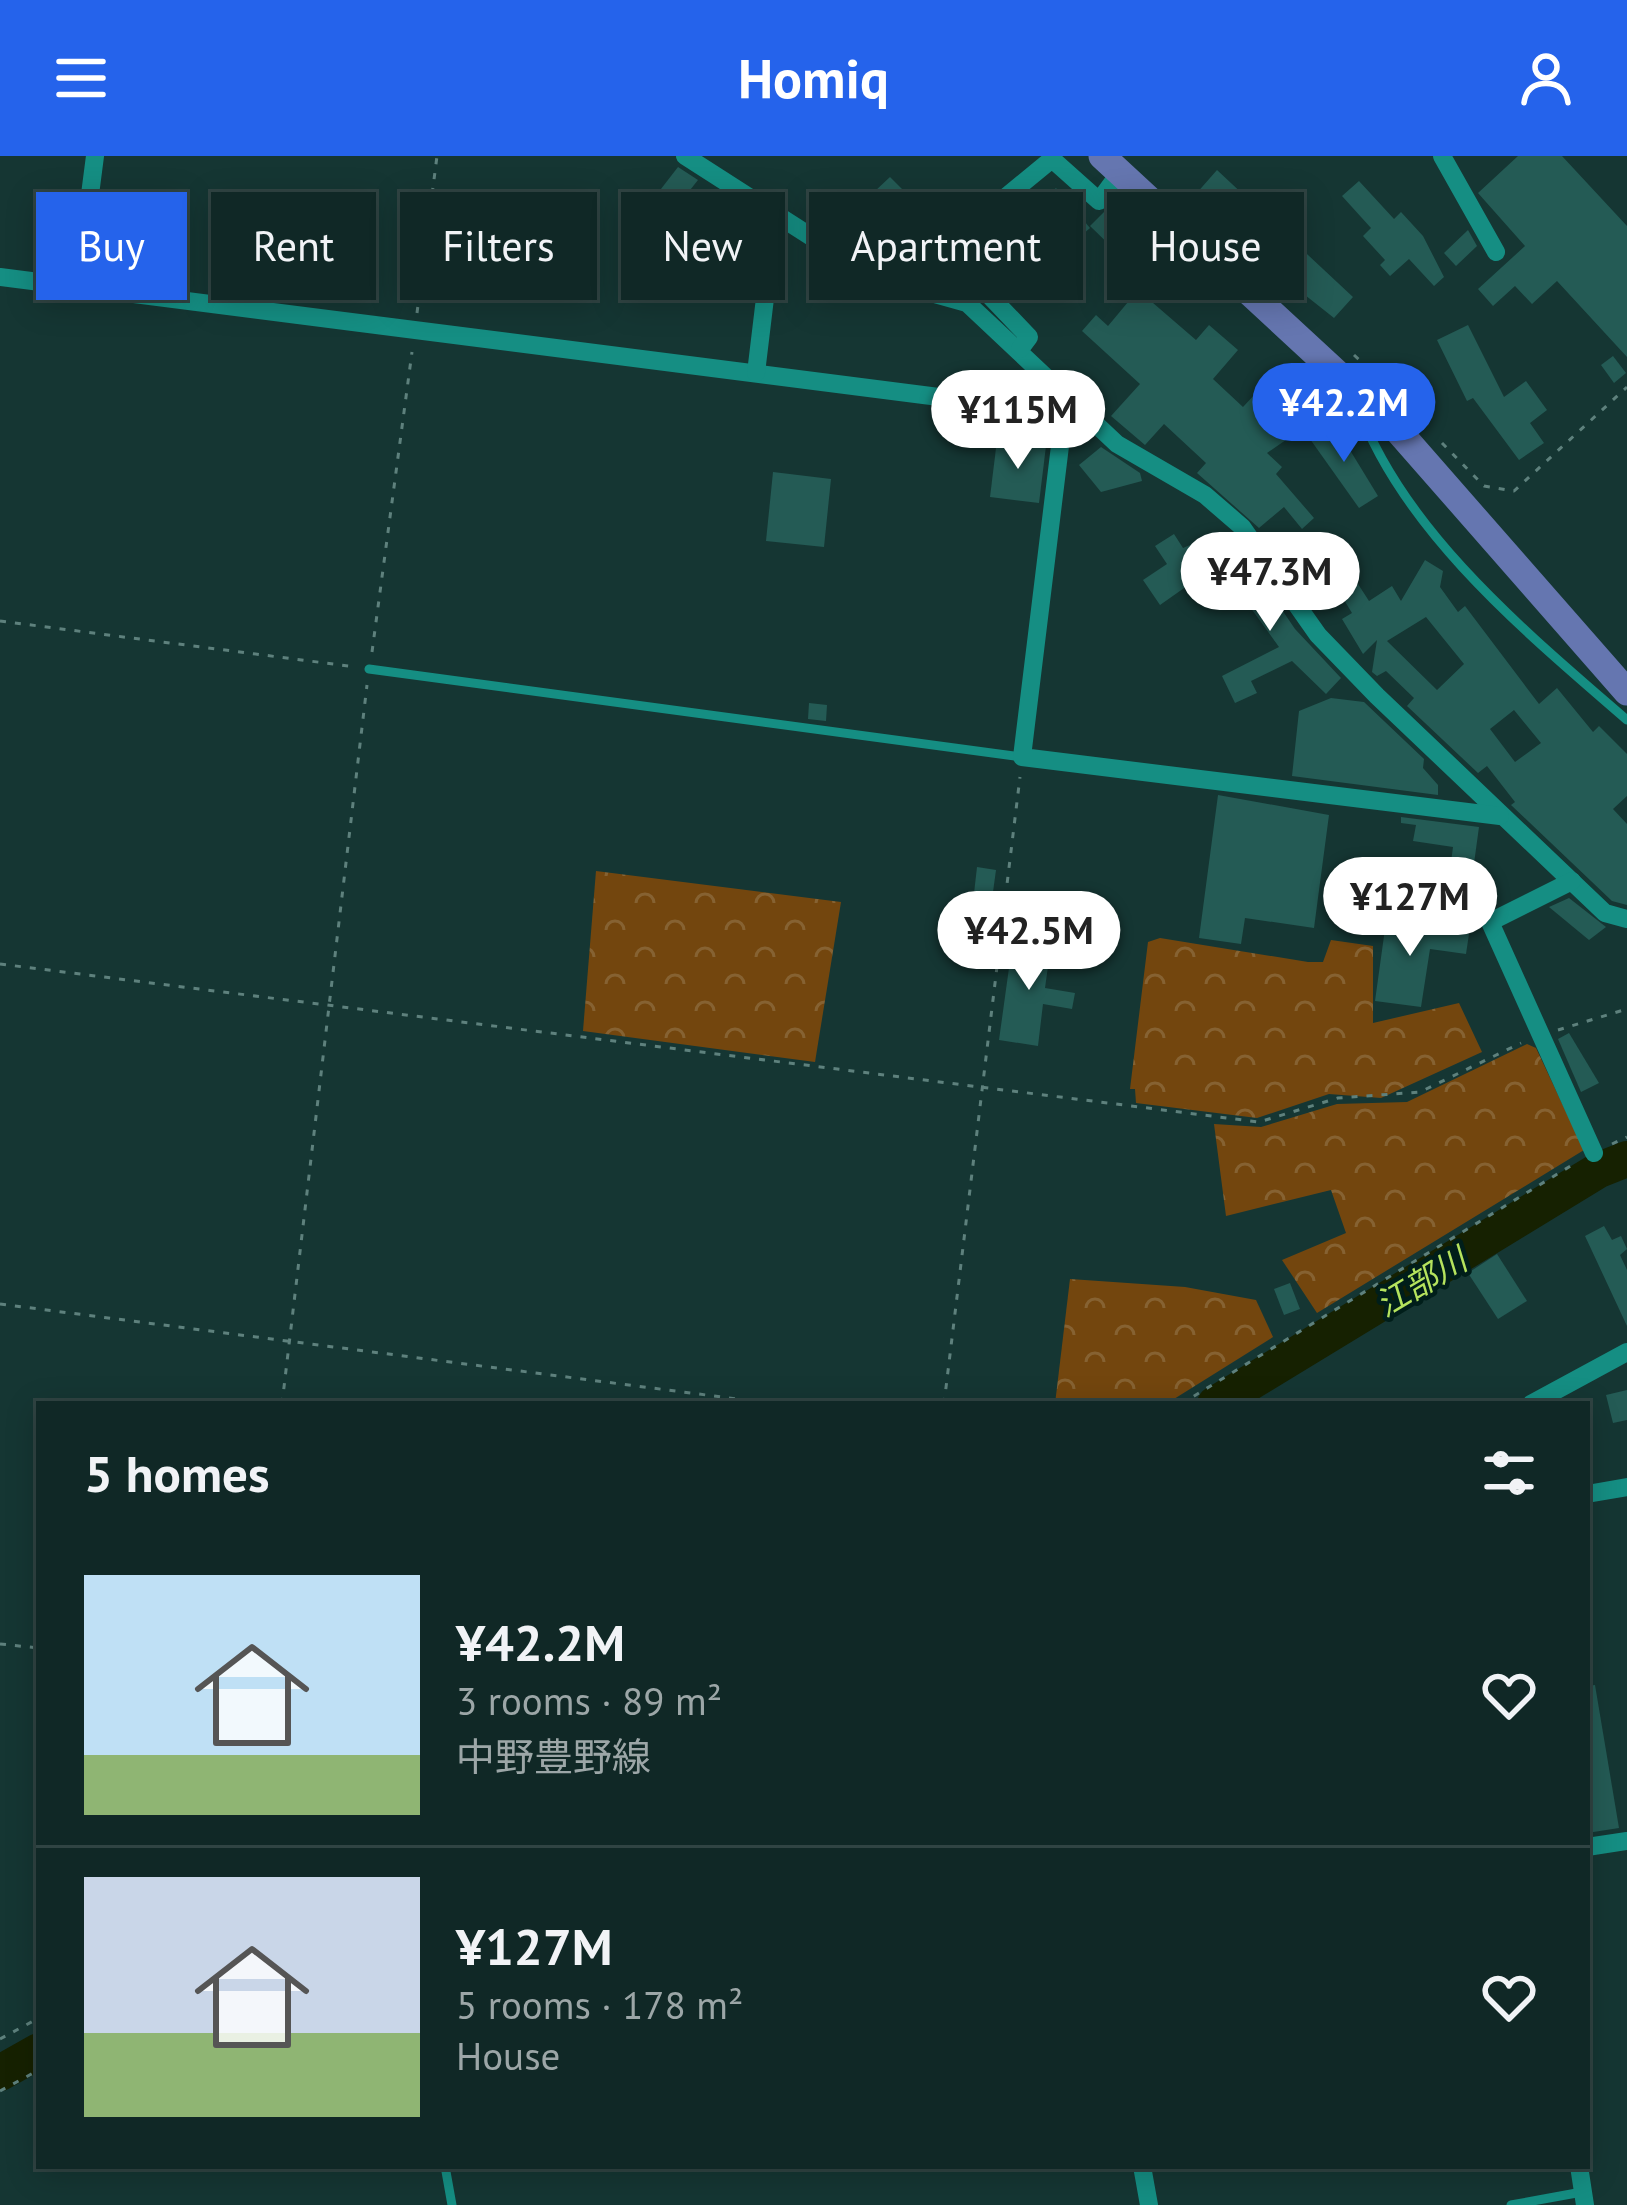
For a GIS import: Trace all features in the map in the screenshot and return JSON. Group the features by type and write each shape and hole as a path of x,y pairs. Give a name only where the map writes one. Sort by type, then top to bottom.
{"main road":[{"path":"1112,164 1393,425 1627,692"}],"street":[{"path":"90,192 95,156"},
{"path":"685,156 740,192"},
{"path":"1442,156 1496,252"},
{"path":"1020,349 1029,337 944,248 1052,159 1099,201 1112,164"},
{"path":"785,221 874,277 967,303 1020,349 1065,404 1117,444 1204,495 1242,527 1318,635 1605,913 1627,920"},
{"path":"0,277 36,282"},
{"path":"177,300 756,374 1065,404"},
{"path":"756,374 765,300"},
{"path":"1065,404 1022,757 1500,816"},
{"path":"1572,881 1490,922 1594,1153"},
{"path":"1537,1401 1627,1352"},
{"path":"1590,1493 1627,1487"},
{"path":"1590,1847 1627,1841"},
{"path":"1143,2169 1149,2205"},
{"path":"1579,2169 1584,2199"}],"lane":[{"path":"1351,384 1367,431 1409,506 1546,650 1627,720"},
{"path":"369,669 1022,757"},
{"path":"446,2169 452,2205"},
{"path":"1510,2205 1584,2199"}],"path":[{"path":"282,1401 369,669 437,156"},
{"path":"1330,364 1356,355 1388,387"},
{"path":"1436,436 1484,485 1514,491 1627,387"},
{"path":"0,620 369,669"},
{"path":"944,1401 1022,757"},
{"path":"0,964 1259,1123 1338,1098 1420,1092 1541,1035 1627,1009"},
{"path":"1185,1401 1627,1137"},
{"path":"0,1304 752,1401"},
{"path":"0,1644 36,1648"},
{"path":"0,2039 36,2020"},
{"path":"0,2091 36,2072"}],"green space":[{"path":"596,871 841,902 815,1062 583,1031"},
{"path":"1160,938 1308,962 1323,962 1331,940 1373,946 1373,1023 1459,1003 1482,1052 1381,1098 1329,1094 1257,1118 1136,1103 1135,1089 1130,1089 1148,942"},
{"path":"1527,1044 1536,1048 1584,1150 1317,1313 1282,1260 1346,1233 1331,1190 1226,1216 1214,1124 1261,1127 1337,1104 1407,1102"},
{"path":"1070,1279 1185,1287 1256,1300 1273,1337 1171,1401 1055,1401"}],"building":[{"path":"1518,156 1562,156 1627,226 1627,357 1557,281 1532,304 1515,286 1493,306 1478,289 1525,246 1478,193"},
{"path":"678,167 698,180 689,192 659,192"},
{"path":"1217,170 1241,192 1198,192"},
{"path":"890,177 905,192 874,192"},
{"path":"1359,181 1394,219 1401,212 1423,236 1444,277 1434,286 1409,259 1390,276 1380,265 1385,260 1363,236 1371,228 1342,196"},
{"path":"1107,209 1107,242 1090,226"},
{"path":"1468,230 1477,246 1456,266 1444,253"},
{"path":"1304,251 1353,297 1334,318 1304,294"},
{"path":"1130,300 1150,300 1196,340 1209,325 1238,350 1213,379 1243,407 1281,366 1301,387 1288,399 1306,426 1267,453 1282,467 1276,474 1314,518 1302,529 1284,507 1259,528 1197,473 1206,463 1164,424 1145,445 1111,416 1140,384 1082,331 1096,315 1108,326"},
{"path":"1468,325 1504,397 1526,381 1547,410 1530,423 1544,443 1519,460 1473,398 1467,401 1437,340"},
{"path":"1613,356 1626,373 1614,383 1601,365"},
{"path":"1334,424 1378,496 1359,508 1310,439"},
{"path":"997,440 1046,446 1039,503 990,497"},
{"path":"1101,447 1140,473 1142,481 1101,492 1079,465"},
{"path":"773,472 831,479 824,547 766,541"},
{"path":"1174,534 1183,548 1197,542 1214,567 1160,605 1143,580 1167,564 1155,546"},
{"path":"1239,546 1295,629 1341,678 1326,694 1292,661 1251,681 1257,693 1235,703 1222,676 1279,647 1216,560"},
{"path":"1425,560 1443,571 1440,587 1458,612 1465,606 1539,704 1557,688 1593,732 1599,726 1627,754 1627,796 1613,809 1627,824 1627,905 1612,901 1511,805 1515,802 1487,766 1478,773 1407,706 1414,698 1386,671 1377,676 1372,672 1377,640 1363,654 1342,619 1352,613 1341,595 1358,584 1369,601 1392,586 1401,601","holes":["1426,617 1464,664 1437,690 1387,641","1514,710 1541,743 1515,762 1490,729"]},
{"path":"1331,698 1364,702 1424,759 1423,768 1438,785 1438,795 1292,776 1299,711"},
{"path":"809,703 827,705 826,721 808,719"},
{"path":"1218,795 1329,815 1314,928 1245,918 1241,944 1199,938"},
{"path":"1401,817 1479,827 1472,878 1491,881 1489,898 1447,892 1453,847 1413,841 1416,825 1401,823"},
{"path":"977,867 996,870 990,914 972,911"},
{"path":"1569,898 1606,927 1589,940 1549,907"},
{"path":"1388,907 1407,909 1405,929 1469,934 1466,954 1430,949 1421,1007 1375,1001"},
{"path":"1013,939 1051,945 1045,988 1075,993 1072,1009 1043,1004 1038,1046 999,1040"},
{"path":"1569,1033 1599,1083 1581,1092 1558,1039"},
{"path":"1604,1226 1612,1240 1621,1236 1627,1249 1620,1255 1627,1270 1627,1326 1585,1236"},
{"path":"1497,1254 1527,1301 1498,1319 1468,1273"},
{"path":"1290,1283 1300,1309 1284,1315 1274,1289"},
{"path":"1627,1390 1627,1420 1613,1423 1606,1395"},
{"path":"1595,1685 1619,1828 1590,1833 1590,1686"}],"waterway":[{"name":"江部川","path":"1220,1401 1599,1170 1627,1159"},
{"name":"江部川","path":"0,2073 36,2053"}]}
